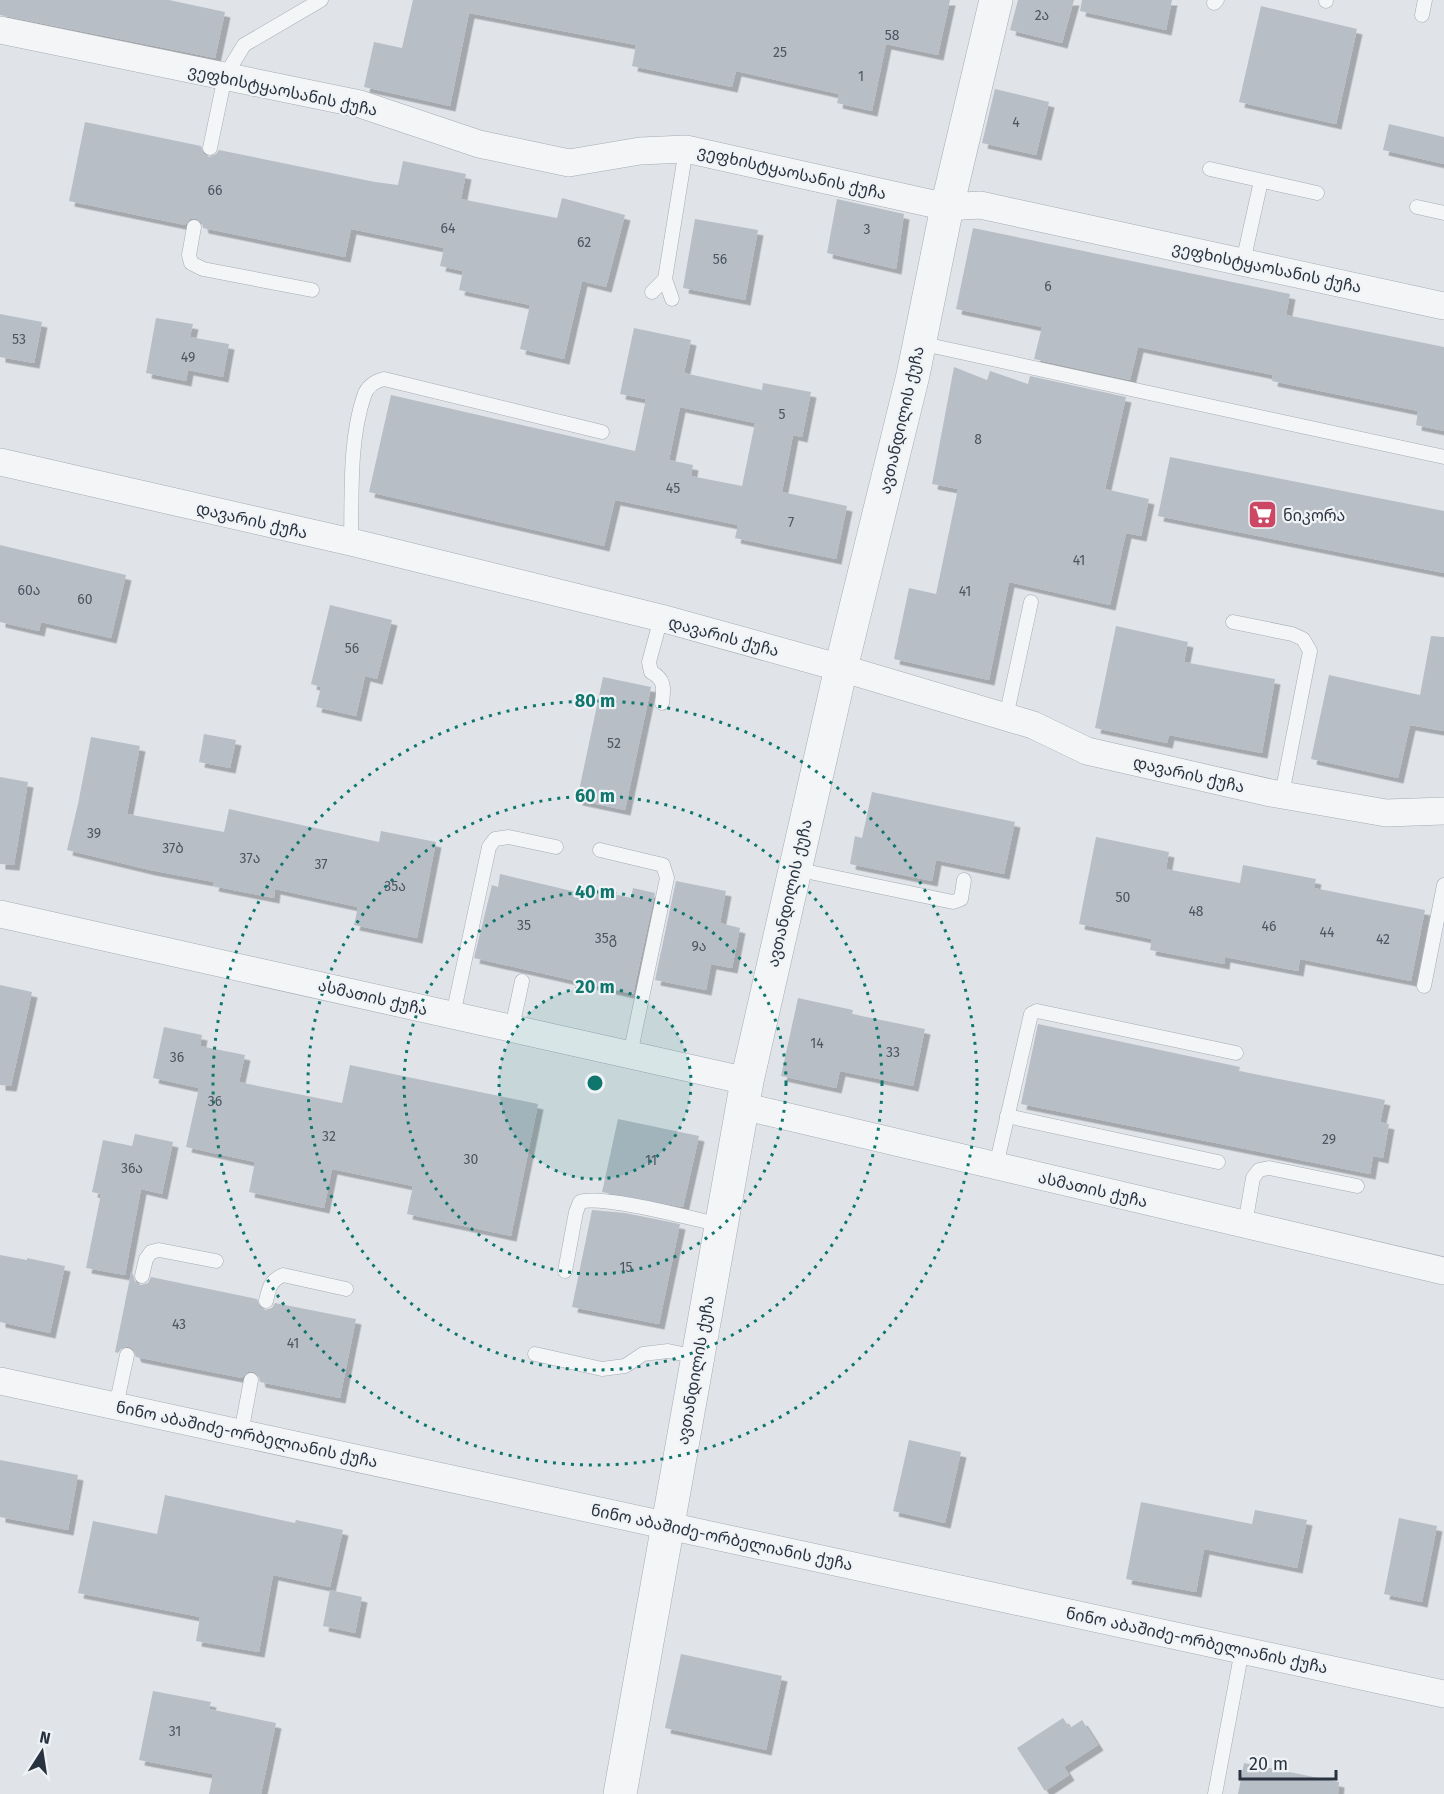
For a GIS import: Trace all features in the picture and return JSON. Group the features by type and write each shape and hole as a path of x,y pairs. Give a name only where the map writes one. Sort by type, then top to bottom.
{"street":[{"name":"ავთანდილის ქუჩა","path":"620,1794 744,1094 841,668 919,343 947,207 996,0"},
{"name":"ვეფხისტყაოსანის ქუჩა","path":"0,30 360,104 479,144 569,163 640,151 686,149 947,207 980,205 1444,306"},
{"name":"დავარის ქუჩა","path":"0,462 351,542 661,618 1033,725 1088,751 1282,794 1386,813 1444,811"},
{"name":"ასმათის ქუჩა","path":"0,914 630,1055 744,1094 996,1166 1444,1271"},
{"name":"ნინო აბაშიძე-ორბელიანის ქუჩა","path":"0,1381 1444,1694"}],"lane":[{"path":"210,148 225,76 244,45 321,0"},
{"path":"1422,15 1425,0"},
{"path":"672,299 665,279 686,149"},
{"path":"1210,169 1317,193"},
{"path":"1243,262 1261,181"},
{"path":"1417,207 1444,213"},
{"path":"194,226 189,255 191,263 203,269 312,290"},
{"path":"652,292 665,279"},
{"path":"919,343 1444,457"},
{"path":"351,542 354,447 364,395 376,381 384,379 602,432"},
{"path":"1006,717 1031,602"},
{"path":"661,618 649,662 651,672 659,676 664,687 662,703"},
{"path":"1233,622 1292,634 1303,639 1310,651 1282,794"},
{"path":"453,1015 489,847 495,839 509,837 556,847"},
{"path":"600,850 663,865 667,878 630,1055"},
{"path":"795,869 953,902 961,899 964,880"},
{"path":"1424,986 1444,885"},
{"path":"512,1028 522,981"},
{"path":"996,1166 1031,1014 1038,1011 1236,1053"},
{"path":"1007,1116 1218,1162"},
{"path":"1245,1224 1253,1178 1259,1170 1269,1168 1357,1186"},
{"path":"565,1271 576,1212 580,1202 586,1199 721,1225"},
{"path":"142,1276 146,1259 151,1252 159,1250 216,1261"},
{"path":"266,1301 270,1284 283,1275 346,1289"},
{"path":"535,1354 602,1369 625,1366 643,1354 668,1351 697,1357"},
{"path":"116,1406 127,1355"},
{"path":"241,1433 251,1380"},
{"path":"1215,1794 1242,1650"}],"building":[{"path":"0,0 169,0 225,12 215,58 0,15"},
{"path":"413,0 950,0 938,55 886,44 872,111 837,103 839,94 736,71 732,87 632,66 636,45 469,13 450,106 364,87 374,42 402,48"},
{"path":"1018,0 1074,0 1062,43 1010,30"},
{"path":"1082,0 1172,0 1166,30 1080,11"},
{"path":"1261,6 1357,29 1336,124 1239,102"},
{"path":"995,89 1049,102 1036,155 982,143"},
{"path":"85,122 201,146 204,154 209,157 219,150 398,185 403,161 466,174 461,199 557,218 562,198 625,215 606,287 582,281 564,359 520,349 530,305 459,290 463,271 440,266 444,248 351,229 345,257 203,228 202,223 196,218 190,219 185,225 69,201"},
{"path":"1389,124 1444,137 1444,164 1383,150"},
{"path":"837,199 904,214 896,269 827,253"},
{"path":"695,219 758,230 745,300 683,288"},
{"path":"973,228 1290,294 1286,315 1444,347 1444,431 1416,425 1418,411 1272,381 1273,375 1138,347 1130,380 1034,359 1042,327 956,309"},
{"path":"0,314 42,322 34,363 0,357"},
{"path":"156,318 193,324 190,337 229,344 223,377 188,370 186,381 146,373"},
{"path":"634,328 691,340 684,373 762,390 763,383 811,392 802,437 793,435 782,492 847,506 836,559 735,538 738,525 615,500 604,546 369,492 391,395 635,451 646,399 620,394","holes":["680,407 755,423 742,486 691,476 693,465 669,460"]},
{"path":"954,367 987,380 990,371 1028,384 1030,376 1126,397 1105,489 1149,499 1141,536 1126,533 1110,605 1009,582 989,680 894,659 909,588 936,594 958,489 932,484"},
{"path":"1170,457 1444,511 1444,573 1158,516"},
{"path":"0,545 126,575 111,638 41,622 39,631 0,622"},
{"path":"330,605 392,620 377,679 365,676 356,716 316,707 321,687 311,684"},
{"path":"1116,626 1188,642 1184,662 1275,679 1262,753 1169,735 1167,743 1095,728"},
{"path":"1431,636 1444,637 1444,731 1410,725 1398,778 1311,759 1329,675 1420,695"},
{"path":"603,677 651,687 625,810 577,800"},
{"path":"204,734 236,740 230,768 199,762"},
{"path":"91,737 140,746 127,814 224,832 229,809 379,842 381,831 436,842 417,938 354,925 358,907 275,889 274,898 213,886 214,882 150,870 67,850"},
{"path":"0,777 28,782 14,865 0,864"},
{"path":"872,792 1015,822 1004,874 936,860 932,881 850,864 855,836 862,838"},
{"path":"1096,837 1169,852 1166,869 1240,883 1243,865 1316,879 1314,888 1425,910 1411,981 1300,959 1298,971 1225,957 1224,964 1150,950 1152,939 1079,924"},
{"path":"500,874 576,892 578,886 631,898 633,888 655,893 633,994 474,958 492,885 498,887"},
{"path":"676,881 726,891 720,923 740,928 732,968 711,964 706,990 655,980"},
{"path":"0,985 32,992 11,1086 0,1085"},
{"path":"798,998 853,1010 852,1014 925,1029 913,1086 840,1071 836,1088 781,1076"},
{"path":"1038,1024 1240,1067 1239,1071 1385,1100 1380,1122 1389,1124 1383,1158 1373,1156 1370,1174 1021,1104"},
{"path":"164,1027 202,1035 200,1046 245,1055 239,1082 342,1103 350,1065 538,1104 511,1236 407,1214 413,1186 332,1169 324,1208 249,1192 255,1162 186,1147 199,1088 153,1078"},
{"path":"618,1119 699,1136 683,1207 602,1192"},
{"path":"135,1134 173,1142 162,1194 141,1189 125,1275 86,1268 101,1194 92,1192 103,1140 132,1146"},
{"path":"592,1210 625,1213 680,1224 659,1324 572,1307"},
{"path":"0,1255 65,1266 50,1333 0,1322"},
{"path":"131,1273 135,1282 141,1285 148,1283 151,1277 257,1299 260,1307 265,1310 272,1308 275,1303 356,1319 340,1398 260,1382 259,1377 253,1371 248,1372 242,1378 136,1357 133,1349 128,1346 118,1353 115,1352"},
{"path":"909,1440 961,1452 945,1523 893,1511"},
{"path":"0,1460 78,1475 68,1530 0,1517"},
{"path":"165,1495 295,1523 296,1520 343,1530 330,1587 273,1575 259,1652 196,1641 200,1617 78,1593 93,1521 157,1534"},
{"path":"1141,1502 1252,1524 1255,1510 1307,1520 1297,1568 1204,1549 1196,1592 1126,1579"},
{"path":"1399,1518 1437,1526 1422,1602 1384,1594"},
{"path":"330,1590 362,1597 355,1633 323,1626"},
{"path":"681,1654 782,1676 766,1750 665,1728"},
{"path":"153,1691 211,1702 209,1709 276,1723 261,1794 209,1794 213,1774 139,1760"},
{"path":"1063,1718 1070,1728 1082,1720 1098,1745 1064,1767 1069,1775 1045,1791 1017,1748"},
{"path":"1244,1763 1339,1782 1338,1794 1238,1794"}],"place":[{"name":"ნიკორა","path":"1262,515"}]}
